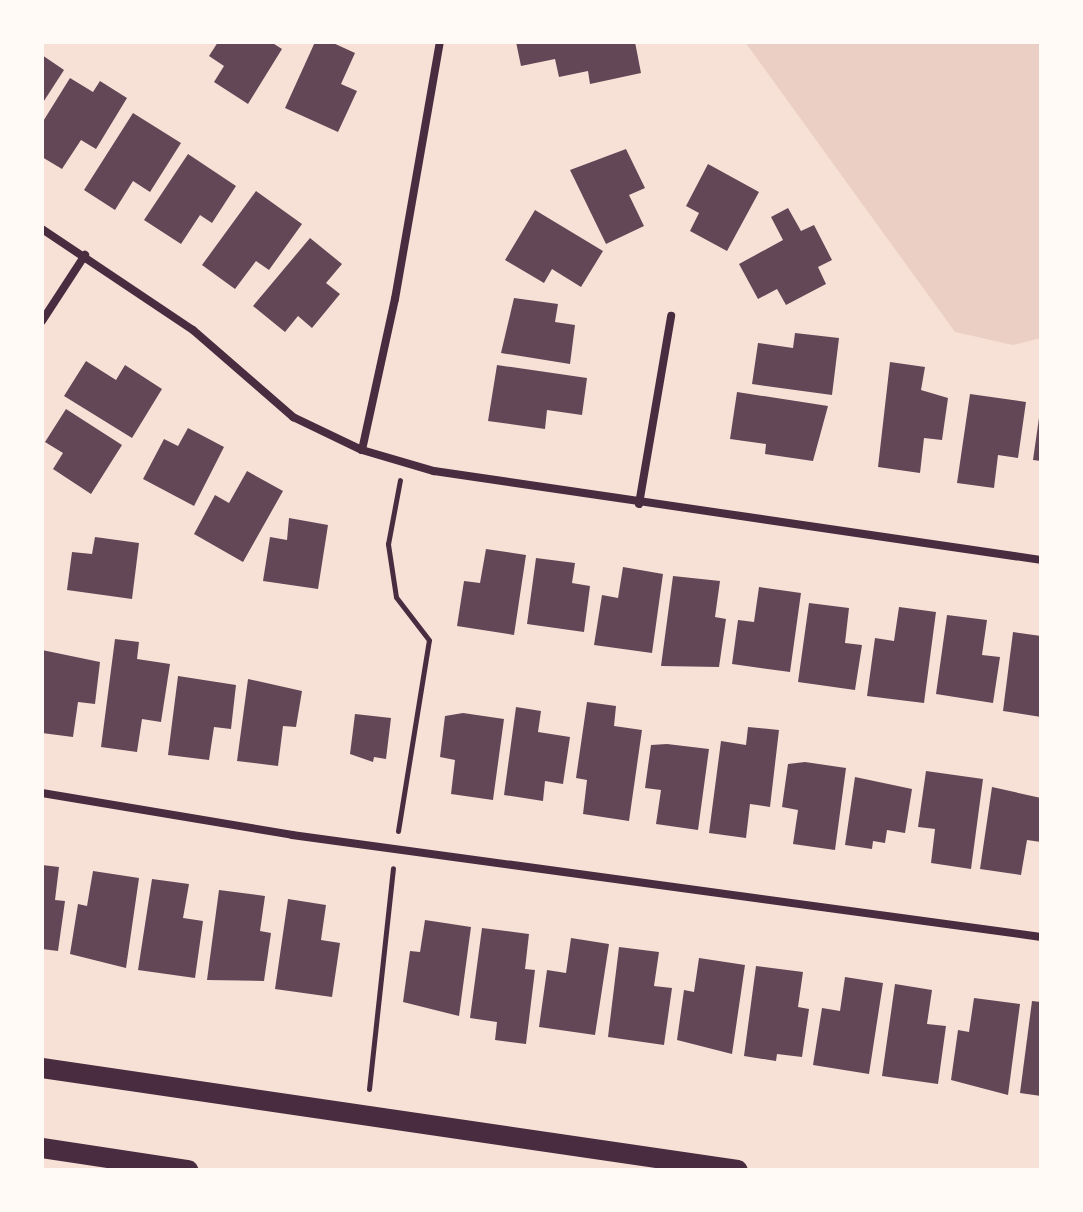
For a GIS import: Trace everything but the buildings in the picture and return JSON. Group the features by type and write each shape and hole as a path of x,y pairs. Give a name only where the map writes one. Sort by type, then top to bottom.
{"main road":[{"path":"42,1068 738,1170"},
{"path":"42,1148 188,1170"}],"street":[{"path":"362,450 395,299 440,42"},
{"path":"42,229 193,330 293,417 362,450 406,463 639,504 1041,560"},
{"path":"42,321 85,255"},
{"path":"639,504 671,316"},
{"path":"42,793 395,849 1041,937"}],"path":[{"path":"367,1114 395,849 429,640 396,597 388,544 393,502 406,463"}],"shaded area":[{"path":"745,42 1041,42 1041,338 1013,345 955,332"}]}
